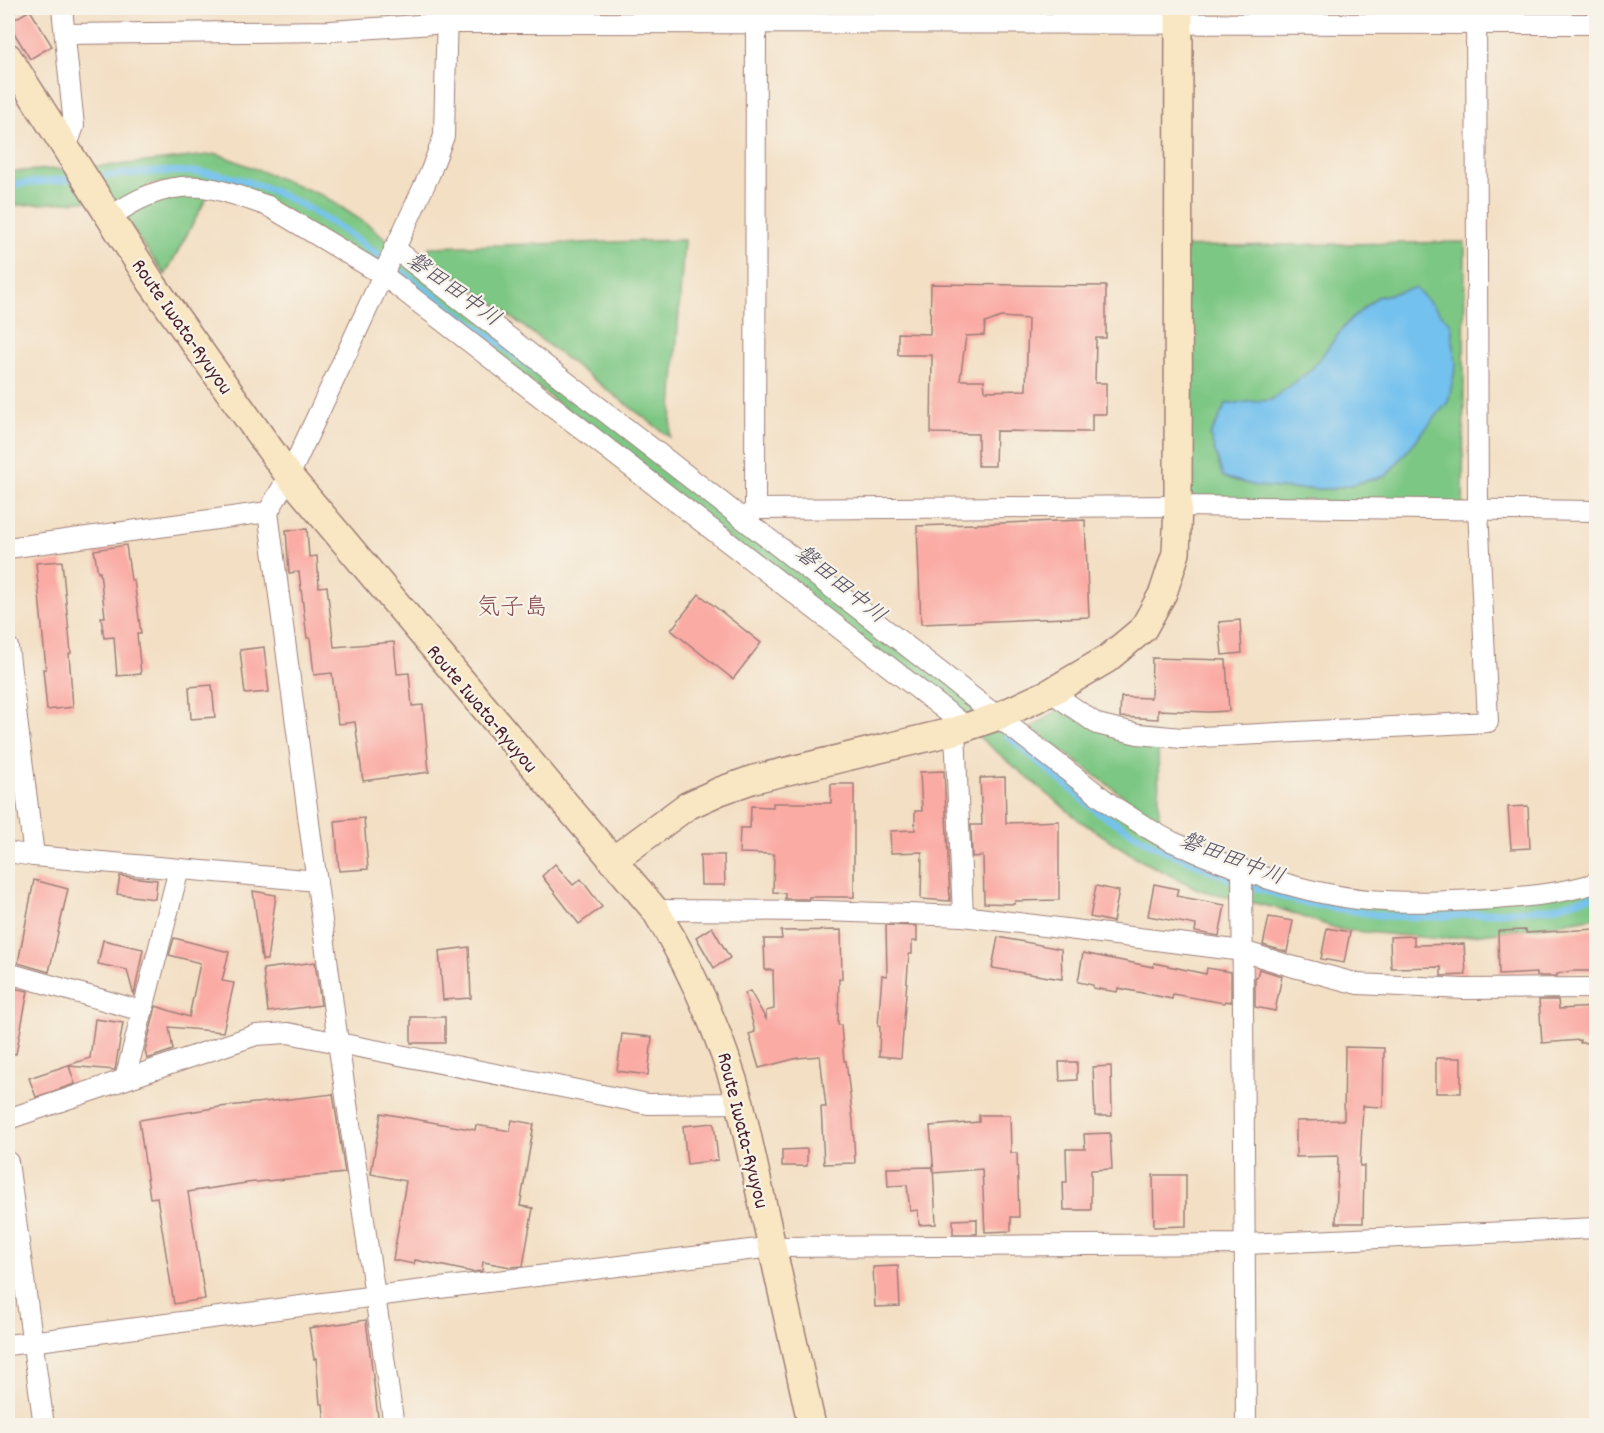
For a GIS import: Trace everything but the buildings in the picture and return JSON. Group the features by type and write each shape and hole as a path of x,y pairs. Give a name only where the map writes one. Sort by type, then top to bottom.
{"main road":[{"path":"612,861 687,806 720,791 754,779 977,724 1051,692 1107,659 1143,629 1163,593 1176,553 1179,16"},
{"name":"Route Iwata-Ryuyou","path":"8,57 151,282 289,476 655,910 678,946 700,989 725,1051 740,1103 812,1425"}],"street":[{"path":"62,8 74,126 66,148"},
{"path":"65,34 331,31 448,15 1476,16 1596,24"},
{"path":"394,1425 338,1042 268,512 289,476 430,173 444,136 448,15"},
{"path":"749,514 756,16"},
{"path":"1051,692 1098,724 1138,734 1182,738 1488,722 1478,509 1476,16"},
{"path":"109,218 128,203 149,193 180,187 212,188 268,206 383,275 977,724 1172,841 1259,876 1310,890 1368,900 1431,902 1511,899 1575,889 1596,883"},
{"path":"394,248 749,514 977,724"},
{"path":"749,514 1178,506 1596,511"},
{"path":"8,548 268,512"},
{"path":"8,647 34,856"},
{"path":"963,916 977,724"},
{"path":"8,852 317,881"},
{"path":"124,1079 179,869"},
{"path":"1242,869 1246,1425"},
{"path":"655,910 824,911 963,916 1243,951 1358,984 1464,989 1596,988"},
{"path":"8,973 142,1011"},
{"path":"8,1119 256,1035 288,1033 648,1104 740,1103"},
{"path":"8,1162 44,1425"},
{"path":"8,1345 376,1296 773,1247 1246,1244 1596,1228"}],"green space":[{"path":"218,154 324,196 370,226 1114,807 1279,882 1431,902 1596,881 1596,917 1442,939 1342,930 1280,909 1200,890 1140,860 1080,821 962,723 416,291 199,181 150,184 122,208 212,188 165,275 119,211 98,200 8,206 8,172 118,165"},
{"path":"684,240 670,437 429,255 429,247"},
{"path":"1465,242 1463,509 1186,506 1171,247"},
{"path":"1068,703 1158,736 1159,822 1031,728"}],"water":[{"path":"1415,288 1451,324 1456,365 1448,402 1386,476 1333,489 1255,486 1223,477 1210,436 1226,404 1271,400 1311,370 1347,323 1377,297"}],"waterway":[{"name":"磐田田中川","path":"102,176 161,172 206,173 246,181 272,191 298,203 347,233 539,373"},
{"name":"磐田田中川","path":"8,185 70,179"},
{"name":"磐田田中川","path":"1008,736 1098,812 1155,846 1233,880 1299,902 1385,916 1437,917 1551,908 1596,895"}],"district":[{"name":"気子島","path":"512,606"}]}
